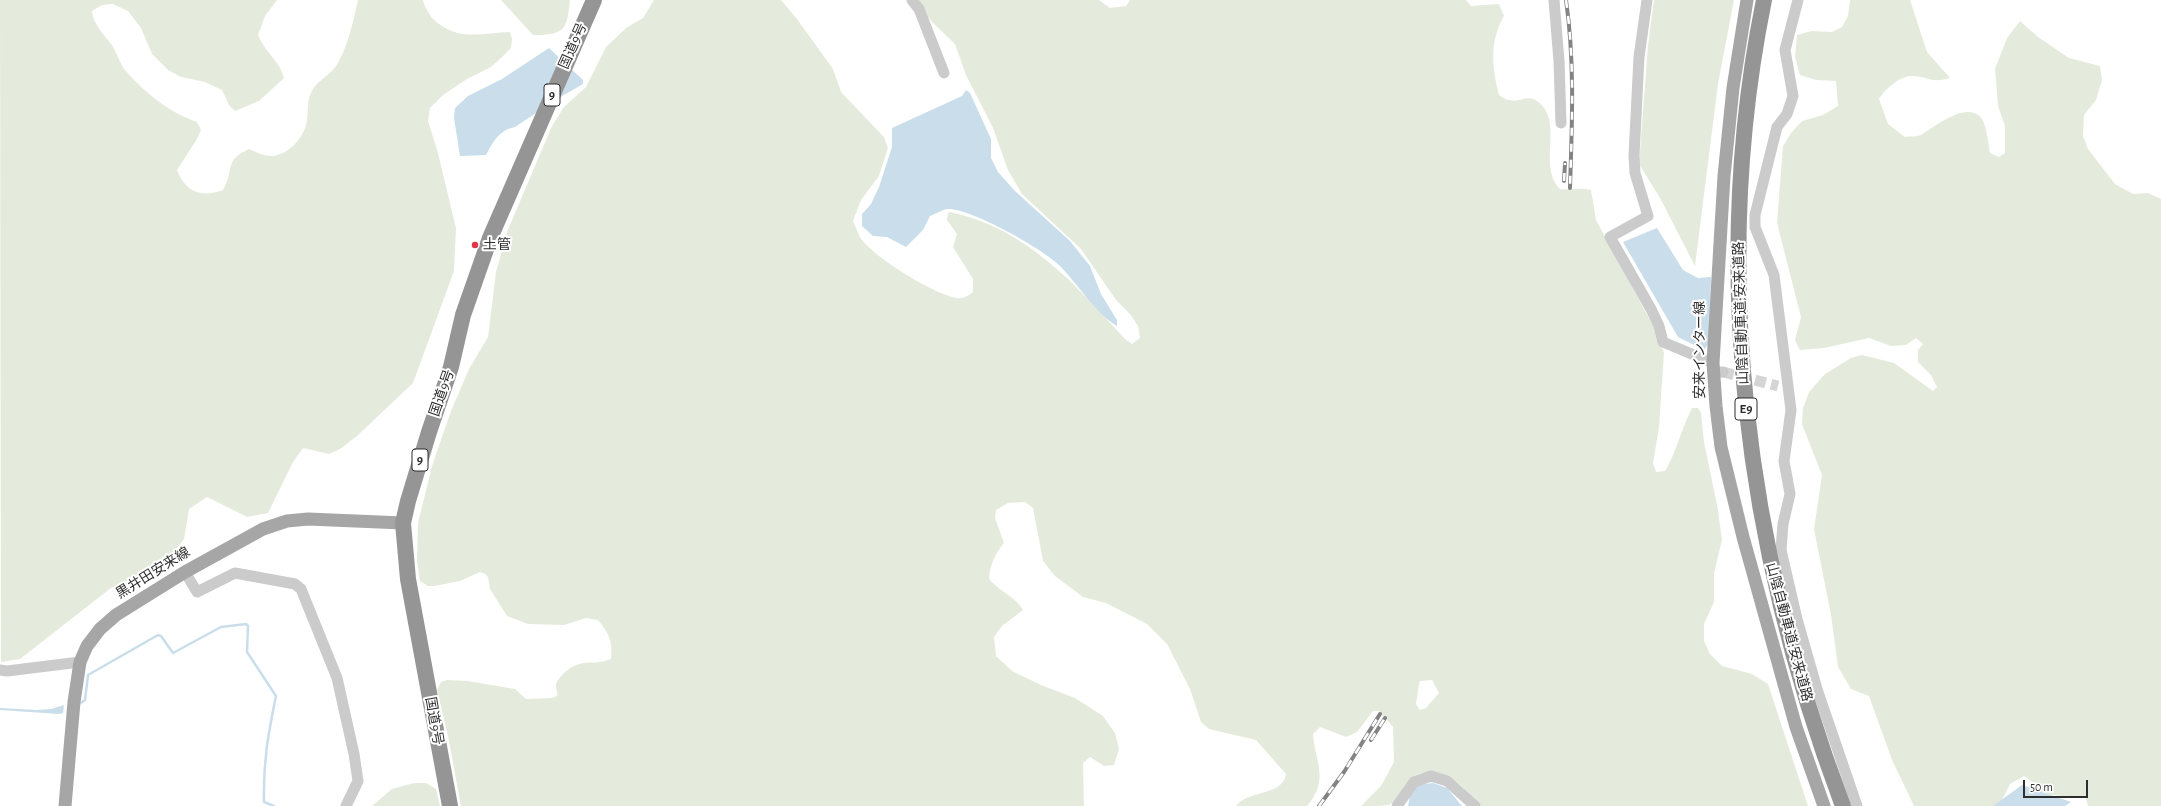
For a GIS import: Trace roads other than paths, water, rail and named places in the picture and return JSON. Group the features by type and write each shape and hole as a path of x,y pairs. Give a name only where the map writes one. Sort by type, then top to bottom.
{"highway":[{"name":"国道9号","path":"450,806 408,579 403,523 419,463 451,366 464,315 490,238 594,0"},
{"name":"山陰自動車道;安来道路","path":"1764,0 1749,91 1742,164 1738,233 1742,370 1747,426 1759,508 1773,578 1788,638 1811,714 1843,806"}],"main road":[{"name":"安来インター線","path":"1747,0 1733,88 1724,176 1716,369 1721,447 1743,538 1796,727 1824,806"},
{"name":"黒井田安来線","path":"65,806 74,702 80,662 87,646 100,629 116,615 185,572 263,529 287,521 308,519 403,523"}],"street":[{"path":"912,0 919,10 944,73"},
{"path":"1554,0 1559,61 1560,123"},
{"path":"1647,0 1639,57 1634,156 1635,173 1648,216 1610,237 1651,309 1659,326 1664,342 1716,369"},
{"path":"1798,0 1785,50 1792,96 1787,114 1777,127 1755,215 1755,227 1774,275 1783,387 1791,410 1784,461 1790,494 1783,524 1781,550 1796,618 1813,675 1857,806"},
{"path":"185,572 197,592 235,573 295,584 301,589 337,678 354,754 358,781 346,806"},
{"path":"0,670 8,672 80,662"},
{"path":"1397,806 1414,782 1431,776 1447,781 1475,806"}],"water":[{"path":"549,48 583,80 583,84 557,99 515,127 505,131 497,137 486,155 460,156 454,118 455,108 468,96 502,79"},
{"path":"966,90 970,93 991,139 991,158 998,172 1015,191 1070,241 1090,266 1101,294 1117,320 1117,326 1101,313 1067,273 1052,259 1023,240 972,215 958,210 947,209 930,216 923,230 906,247 887,237 873,236 862,226 862,214 871,204 879,187 892,147 892,128 962,96"},
{"path":"1657,228 1683,270 1698,278 1711,277 1709,343 1704,350 1678,337 1623,242"},
{"path":"64,705 63,713 59,714 0,710 0,708 37,710 51,709"},
{"path":"1433,783 1447,788 1462,806 1408,806 1410,796 1418,785"},
{"path":"2022,785 2071,802 2065,806 1993,806"}],"waterway":[{"path":"79,704 85,700 88,675 158,635 161,636 173,653 221,627 246,624 248,626 247,652 276,696 264,774 264,802 274,806"}],"tunnel":[{"path":"1723,372 1778,386"}],"railway":[{"path":"1566,0 1572,70 1570,188"},
{"path":"1564,181 1565,163"},
{"path":"1319,806 1344,772 1380,714"},
{"path":"1371,740 1385,718"}],"place":[{"name":"土管","path":"475,245"}]}
